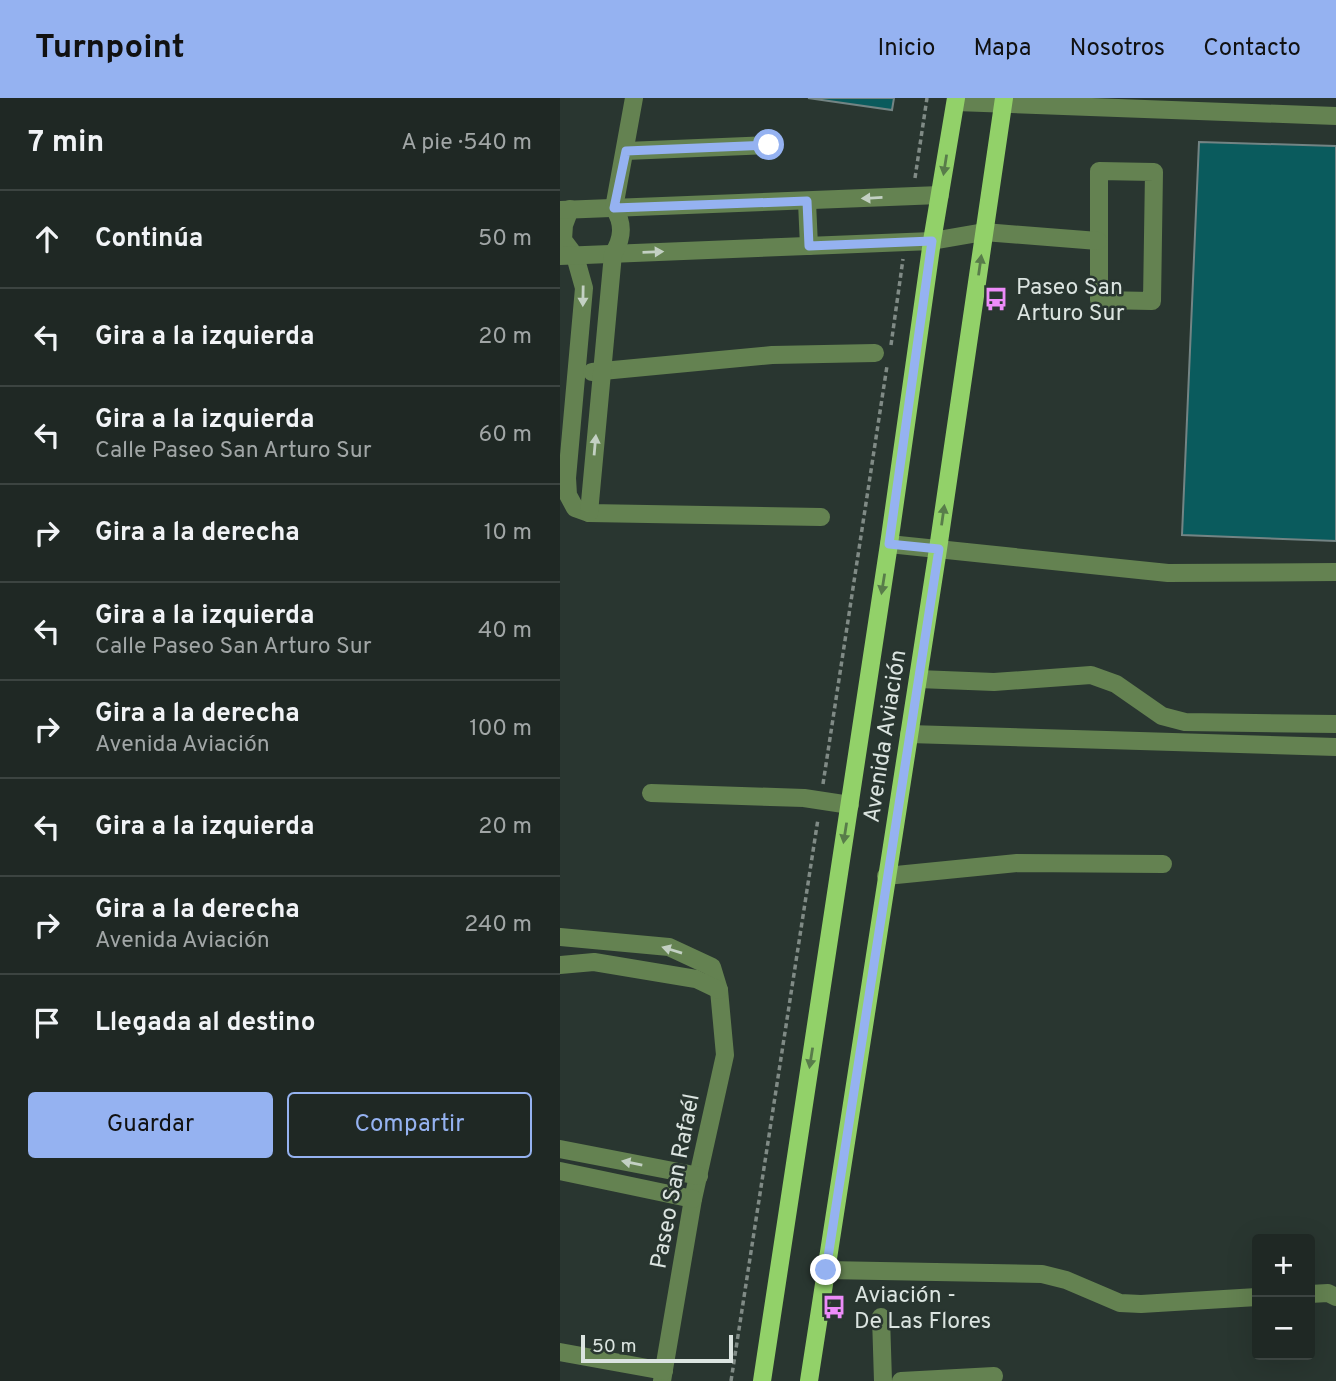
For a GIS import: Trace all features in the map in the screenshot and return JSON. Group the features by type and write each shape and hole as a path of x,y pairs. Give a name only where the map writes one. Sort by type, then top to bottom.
{"main road":[{"name":"Avenida Aviación","path":"762,1381 889,544 932,241 956,100"},
{"name":"Avenida Aviación","path":"809,1381 939,549 1003,101"}],"street":[{"path":"589,513 613,254 620,243 622,232 620,218 614,208 634,98"},
{"path":"956,100 1336,116"},
{"path":"626,151 769,145"},
{"path":"1099,171 1154,172 1152,302 1099,300 1098,241 1099,171"},
{"path":"821,517 589,513 575,508 568,495 566,478 584,288 567,256 563,240 565,210 940,195"},
{"path":"807,201 809,246"},
{"path":"567,256 932,241 984,232 1098,241"},
{"path":"577,371 601,372 772,355 884,357"},
{"path":"889,544 1168,573 1336,572"},
{"path":"918,679 994,682 1091,676 1116,684 1162,716 1185,722 1336,724"},
{"path":"909,734 1336,747"},
{"path":"651,793 804,798 849,805"},
{"path":"887,876 1017,863 1163,864"},
{"name":"Paseo San Rafaél","path":"560,937 670,947 712,967 719,990 725,1055 693,1199 663,1376"},
{"path":"560,965 594,962 696,979 719,990"},
{"path":"560,1149 698,1176"},
{"path":"560,1171 693,1199"},
{"path":"826,1270 1042,1275 1066,1280 1120,1303 1252,1297"},
{"path":"1315,1294 1328,1293 1336,1297"},
{"path":"881,1317 883,1381"},
{"path":"560,1352 663,1376"},
{"path":"901,1381 994,1376"}],"path":[{"path":"915,178 927,98"},
{"path":"822,789 884,357 903,258"},
{"path":"731,1381 818,816"}],"building":[{"path":"808,98 894,98 892,110"},
{"path":"1199,142 1336,146 1336,541 1182,535"}],"place":[{"name":"Paseo San Arturo Sur","path":"996,299"},
{"name":"Aviación - De Las Flores","path":"834,1307"}],"route":[{"path":"769,145 626,151 614,208 807,201 809,246 932,241 889,544 939,549 826,1270"}]}
